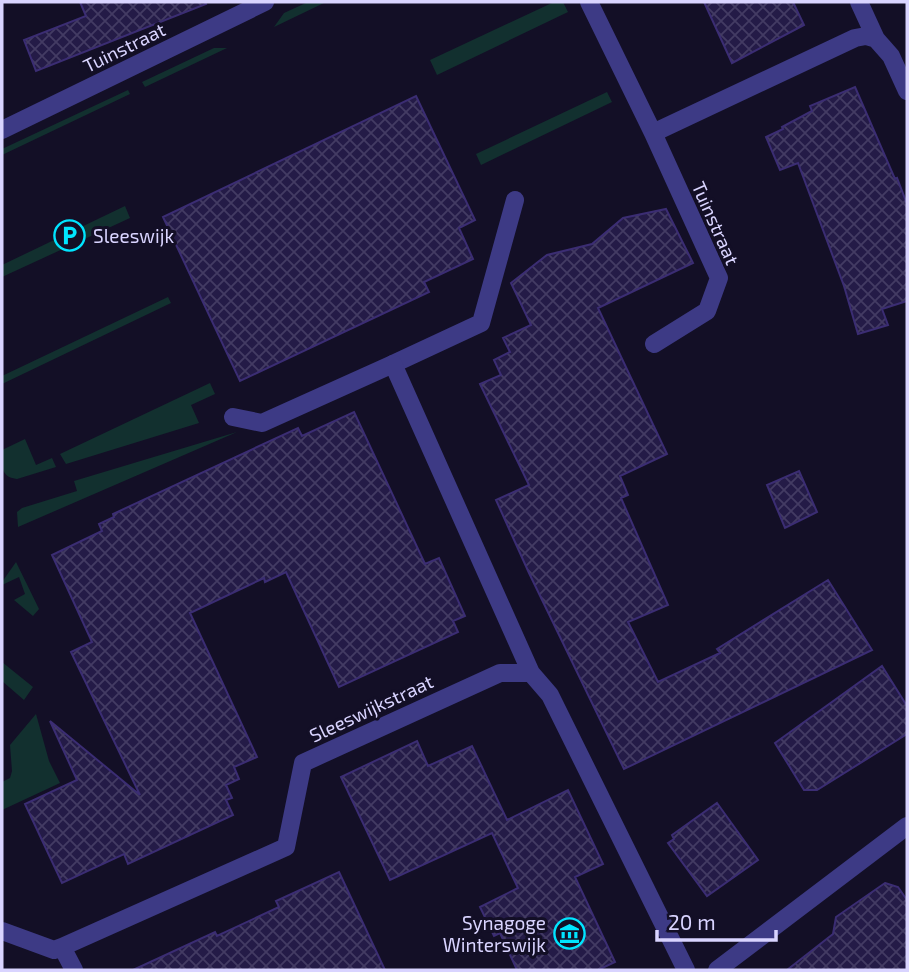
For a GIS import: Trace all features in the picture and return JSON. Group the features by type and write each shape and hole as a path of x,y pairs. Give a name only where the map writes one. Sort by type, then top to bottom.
{"street":[{"name":"Tuinstraat","path":"2,130 265,2"},
{"name":"Tuinstraat","path":"589,2 719,278 706,311 654,344"},
{"path":"859,2 876,39 891,56 907,91"},
{"path":"653,133 855,38 866,36 876,39"},
{"path":"233,417 262,423 481,323 515,200"},
{"path":"393,364 531,673 550,695 686,970"},
{"name":"Sleeswijkstraat","path":"62,947 286,847 303,763 500,673 531,673"},
{"path":"717,970 905,834"},
{"path":"2,931 54,950 62,947 74,970"}],"green space":[{"path":"308,2 326,2 274,27 284,13"},
{"path":"554,2 563,2 568,12 437,75 430,60"},
{"path":"214,48 227,48 145,87 142,82"},
{"path":"128,90 130,94 2,155 2,149"},
{"path":"607,92 612,102 481,165 476,154"},
{"path":"125,206 130,218 2,277 2,265"},
{"path":"168,297 171,303 2,384 2,376"},
{"path":"210,383 215,394 191,405 199,423 66,464 60,454"},
{"path":"237,432 18,527 17,512 22,508 77,491 74,481"},
{"path":"25,439 36,465 52,458 56,467 17,479 7,476 3,470 2,450"},
{"path":"16,562 39,609 33,616 14,600 25,594 19,577 2,585"},
{"path":"2,662 33,687 24,700 2,681"},
{"path":"36,714 49,761 60,783 2,810 2,782 10,778 12,771 10,745"}],"building":[{"path":"80,2 206,4 36,71 24,40 86,16"},
{"path":"704,2 793,2 804,25 732,63"},
{"path":"855,87 907,204 907,301 882,309 888,325 858,334 844,286 798,163 780,170 766,137 812,111 810,106"},
{"path":"416,96 475,220 459,228 473,259 424,282 429,292 240,381 163,217"},
{"path":"666,209 693,263 598,308 667,454 620,476 628,495 621,498 668,605 628,622 658,682 720,653 717,649 828,580 872,650 624,769 496,500 529,485 480,384 501,375 494,360 510,352 503,338 531,325 511,283 547,255 592,244 623,218"},
{"path":"354,412 425,564 439,558 465,616 453,621 458,632 339,687 286,572 265,582 264,578 190,613 257,757 234,767 239,779 226,785 232,798 226,800 233,815 128,864 124,854 62,883 25,804 77,780 50,721 140,795 71,652 92,642 52,555 102,531 99,524 114,517 113,514 298,428 302,436"},
{"path":"799,471 817,512 785,528 767,485"},
{"path":"882,666 907,706 907,734 817,790 804,790 775,743"},
{"path":"417,741 428,766 472,746 507,820 568,790 603,864 575,877 615,962 598,970 517,970 500,933 494,936 480,907 518,888 492,833 390,880 341,777"},
{"path":"717,803 758,860 707,896 668,843 674,839 672,835"},
{"path":"339,872 385,970 133,970 215,932 217,936 279,907 276,901"},
{"path":"885,883 898,887 907,900 907,970 787,970 833,934 836,917"}],"place":[{"name":"Sleeswijk","path":"70,235"},
{"name":"Synagoge Winterswijk","path":"569,933"}]}
